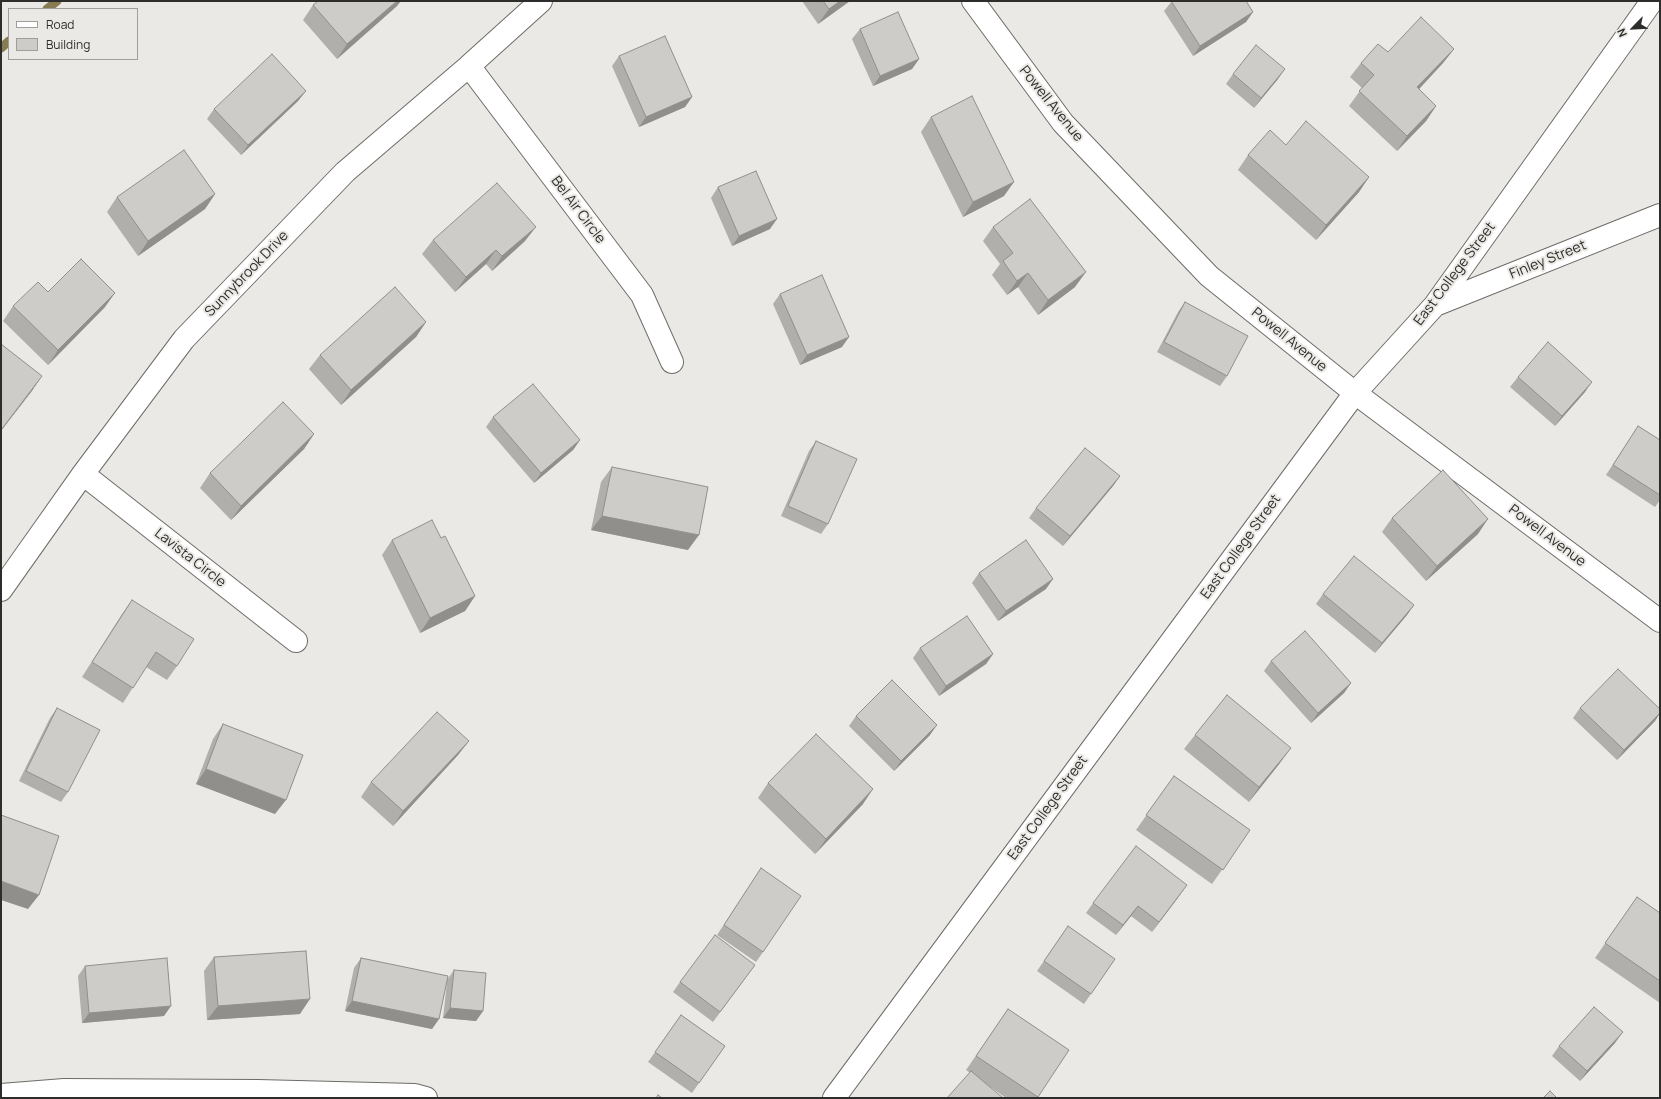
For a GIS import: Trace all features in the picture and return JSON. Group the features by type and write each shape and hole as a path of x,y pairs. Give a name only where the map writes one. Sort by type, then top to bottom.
{"street":[{"name":"Sunnybrook Drive","path":"1,590 83,474 184,339 345,172 469,66 541,1"},
{"name":"Powell Avenue","path":"973,1 1063,123 1209,276 1355,393 1660,621"},
{"name":"East College Street","path":"834,1098 1355,393 1435,305 1652,1"},
{"name":"Bel Air Circle","path":"469,66 642,295 672,362"},
{"name":"Finley Street","path":"1435,305 1660,215"},
{"name":"Lavista Circle","path":"83,474 296,641"},
{"path":"1,1095 64,1090 258,1091 416,1095 426,1098"}],"building":[{"path":"318,1 397,1 347,44 313,5"},
{"path":"823,1 840,1 829,9"},
{"path":"1171,1 1246,1 1253,12 1200,46"},
{"path":"898,12 919,59 880,76 860,29"},
{"path":"1421,17 1454,49 1417,87 1436,106 1407,136 1359,91 1374,75 1361,63 1378,44 1388,52"},
{"path":"665,36 692,97 646,117 619,56"},
{"path":"1256,45 1285,69 1261,98 1233,74"},
{"path":"272,54 306,91 248,145 214,109"},
{"path":"972,96 1014,182 973,202 931,117"},
{"path":"1306,121 1369,177 1326,225 1248,155 1270,130 1286,145"},
{"path":"184,150 215,194 148,241 117,197"},
{"path":"756,171 777,219 739,236 718,187"},
{"path":"497,183 536,227 502,256 496,250 466,277 433,240"},
{"path":"1030,199 1086,272 1048,300 1028,273 1017,281 1003,261 1013,253 993,227"},
{"path":"81,259 115,293 58,350 13,306 38,282 48,292"},
{"path":"822,275 849,337 807,355 780,294"},
{"path":"395,287 426,322 351,390 320,355"},
{"path":"1185,302 1248,336 1227,376 1164,342"},
{"path":"1548,342 1592,382 1562,416 1518,377"},
{"path":"1,344 42,376 1,430"},
{"path":"533,384 580,440 541,473 493,417"},
{"path":"283,402 314,434 241,506 210,473"},
{"path":"1638,426 1660,440 1660,495 1613,465"},
{"path":"816,441 857,459 828,524 788,506"},
{"path":"1085,448 1120,476 1070,536 1036,508"},
{"path":"612,467 708,487 699,535 602,516"},
{"path":"1443,470 1488,519 1437,566 1392,518"},
{"path":"432,520 441,538 445,536 475,596 430,618 392,540"},
{"path":"1026,540 1053,579 1006,611 979,573"},
{"path":"1354,556 1414,605 1382,643 1323,594"},
{"path":"132,600 194,639 177,666 156,652 133,688 92,662"},
{"path":"967,616 993,654 946,686 920,648"},
{"path":"1305,631 1351,683 1318,713 1271,661"},
{"path":"1618,669 1660,709 1660,713 1624,750 1580,708"},
{"path":"892,680 937,725 901,761 856,716"},
{"path":"1227,695 1291,748 1259,787 1195,735"},
{"path":"57,708 100,730 68,792 26,771"},
{"path":"437,712 469,741 403,811 371,782"},
{"path":"223,724 303,755 286,800 206,769"},
{"path":"816,734 873,789 826,839 768,783"},
{"path":"1174,776 1250,830 1223,870 1146,815"},
{"path":"1,815 59,836 39,895 1,881"},
{"path":"1136,846 1187,885 1159,922 1138,906 1123,925 1093,903"},
{"path":"761,868 801,896 763,952 724,925"},
{"path":"1637,897 1660,913 1660,981 1605,943"},
{"path":"1068,926 1115,959 1091,994 1044,961"},
{"path":"715,935 755,965 720,1012 680,982"},
{"path":"306,951 310,999 218,1006 214,957"},
{"path":"167,958 171,1006 89,1013 85,966"},
{"path":"361,958 448,976 439,1019 352,1001"},
{"path":"454,970 486,973 483,1011 450,1008"},
{"path":"1594,1007 1623,1032 1587,1071 1559,1046"},
{"path":"1008,1009 1069,1050 1038,1097 976,1056"},
{"path":"681,1015 725,1046 699,1083 655,1052"},
{"path":"971,1071 1003,1098 947,1098"},
{"path":"1550,1091 1557,1098 1543,1098"}],"waterway":[{"path":"48,8 57,1"},
{"path":"1,48 8,42"}]}
